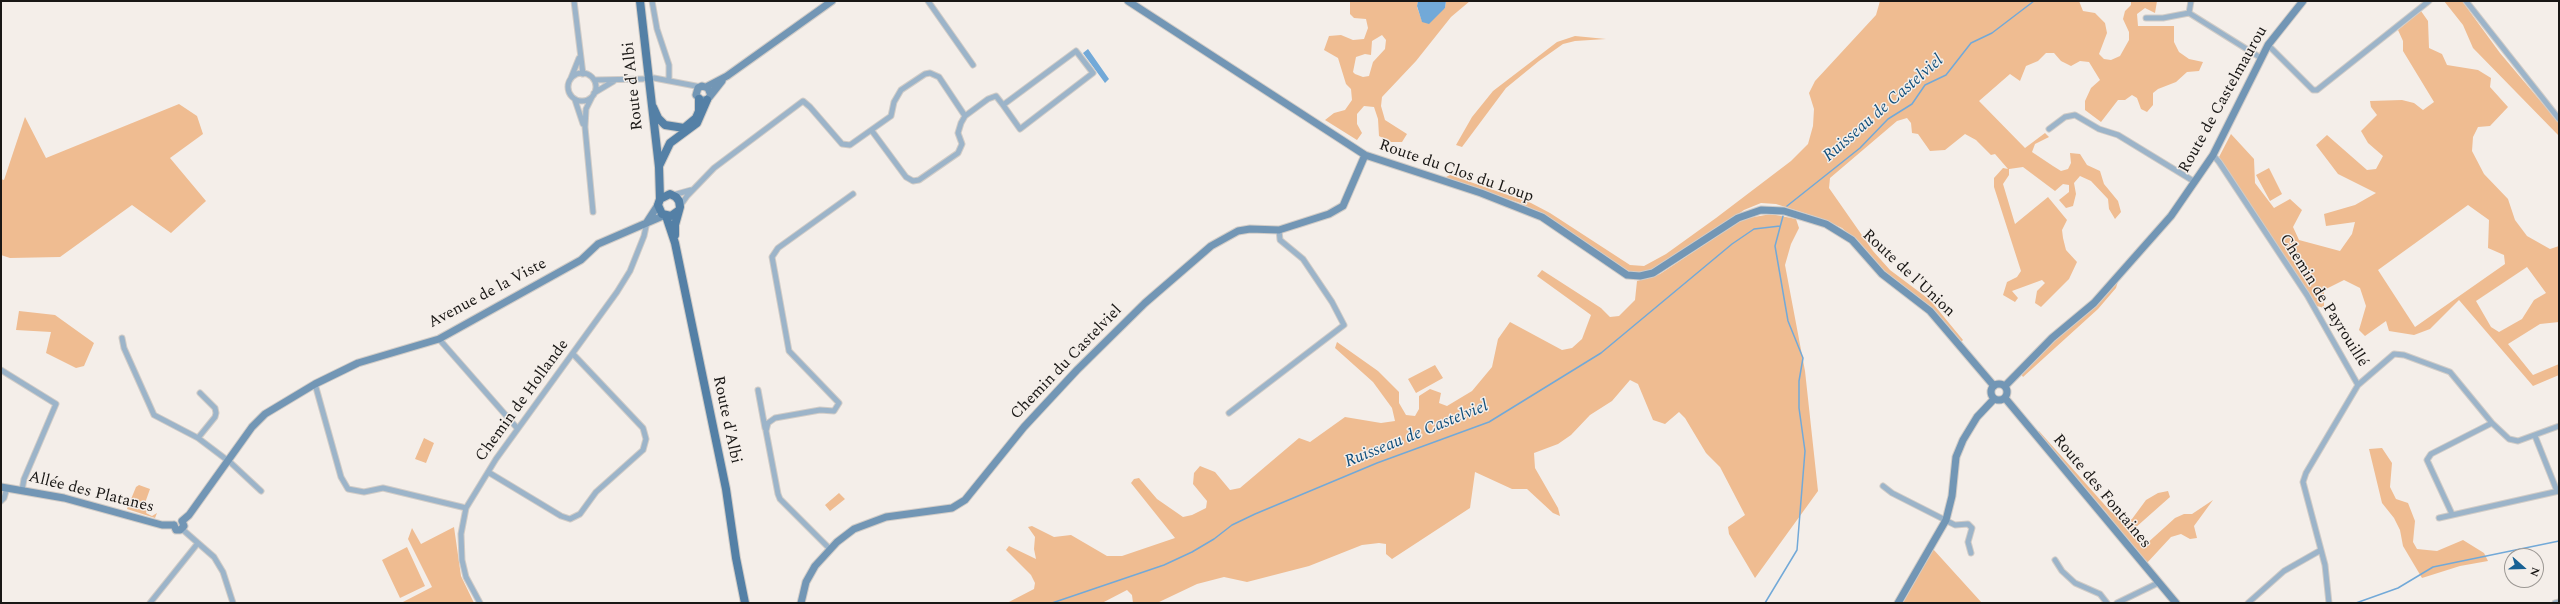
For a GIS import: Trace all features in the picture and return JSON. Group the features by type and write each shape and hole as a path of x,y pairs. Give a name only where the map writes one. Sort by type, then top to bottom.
{"main road":[{"name":"Route d'Albi","path":"640,1 650,100 659,167 659,202"},
{"path":"650,100 662,123 681,128 689,126 696,118 703,93"},
{"path":"659,167 670,143 698,123 703,93"},
{"name":"Route d'Albi","path":"659,167 665,185 673,195"},
{"path":"667,194 673,195 679,201 679,209 674,215 665,215 659,202 667,194"},
{"name":"Route d'Albi","path":"675,243 675,224 679,209"},
{"name":"Route d'Albi","path":"665,215 675,243 726,489 736,558 745,603"}],"street":[{"path":"574,1 579,57 583,74 594,80 614,81 643,79"},
{"path":"652,1 657,29 669,65 669,80"},
{"path":"654,78 687,85 703,93 832,1"},
{"path":"928,1 973,65"},
{"name":"Route du Clos du Loup","path":"1128,1 1365,155 1481,193 1542,217 1617,269 1635,276 1646,276 1661,269 1738,218 1751,212 1761,210 1784,211"},
{"path":"2189,13 2191,1"},
{"name":"Route de Castelmaurou","path":"2005,386 2052,338 2094,303 2171,216 2213,155 2268,45 2303,1"},
{"path":"2268,45 2312,90 2317,90 2429,1"},
{"path":"2466,1 2559,119"},
{"path":"2146,18 2163,18 2189,13 2261,58"},
{"path":"872,131 906,177 913,181 919,180 960,149 962,144 959,128 965,116 988,98 996,96 1020,129 1093,73 1076,51 1003,105"},
{"path":"579,57 568,90 581,112 586,139"},
{"path":"571,79 583,74"},
{"path":"679,209 694,189 714,168 803,101 842,144 850,145 872,131 891,116 894,102 901,90 925,74 935,74 939,77 965,116"},
{"path":"593,212 585,113 593,95 594,80"},
{"path":"574,99 583,101 614,81"},
{"path":"2049,129 2065,117 2075,115 2099,129 2118,135 2195,182"},
{"name":"Chemin du Castelviel","path":"801,603 810,575 830,549 854,529 874,520 943,511 959,505 1024,427 1077,370 1193,259 1217,242 1238,231 1250,229 1279,230 1329,214 1343,206 1365,155"},
{"name":"Chemin de Payrouillé","path":"2213,155 2307,295 2358,385 2304,478 2304,489 2321,550 2329,603"},
{"path":"673,195 694,189"},
{"path":"766,431 768,423 775,418 820,410 834,411 839,406 839,403 789,350 772,257 778,248 853,194"},
{"path":"647,222 659,202"},
{"name":"Route de l'Union","path":"1784,211 1826,224 1852,240 1882,274 1942,323 1994,386"},
{"name":"Avenue de la Viste","path":"182,521 252,427 265,414 315,384 358,363 439,339 581,260 598,244 665,215"},
{"name":"Chemin de Hollande","path":"480,603 466,577 462,560 461,534 466,508 517,428 573,354 630,271 647,231 647,222"},
{"path":"1229,414 1344,325 1332,302 1303,259 1280,240 1279,230"},
{"path":"122,338 130,363 154,415 198,438 228,461 260,491"},
{"path":"439,339 517,428"},
{"path":"488,472 561,516 570,519 580,514 596,492 643,450 646,439 643,428 573,354"},
{"path":"2358,385 2394,354 2404,354 2450,372 2492,423 2509,439 2518,441 2559,426"},
{"path":"1,370 56,404 24,479 22,490"},
{"path":"315,384 341,477 348,489 364,492 383,488 466,508"},
{"path":"2000,384 2005,386 2007,391 2005,398 1999,400 1994,399 1991,391 1994,386 2000,384"},
{"path":"758,390 780,499 830,549"},
{"path":"198,438 215,417 216,413 215,408 200,393"},
{"name":"Route des Fontaines","path":"2005,398 2176,603"},
{"path":"1898,603 1946,520 1950,509 1954,466 1959,447 1970,426 1994,399"},
{"path":"2452,514 2427,460 2430,454 2492,423"},
{"path":"2439,518 2558,491 2535,436"},
{"path":"1883,486 1892,493 1955,525 1968,524 1972,528 1968,542 1971,553"},
{"path":"1,501 4,488"},
{"name":"Allée des Platanes","path":"4,488 22,490 162,525 174,525"},
{"path":"177,520 182,521 184,526 182,529 176,530 174,525 177,520"},
{"path":"182,529 220,566 233,603"},
{"path":"150,603 198,543"},
{"path":"2248,603 2284,571 2321,550"},
{"path":"2055,560 2062,571 2075,583 2100,594 2107,603"},
{"path":"2117,603 2158,582"},
{"path":"2555,603 2559,602"}],"shaded area":[{"path":"1350,1 1418,1 1417,7 1422,21 1445,8 1446,1 1470,1 1451,17 1416,61 1382,97 1381,106 1385,120 1407,134 1402,142 1391,142 1379,136 1378,119 1374,107 1364,106 1357,114 1357,124 1362,133 1357,140 1325,120 1334,113 1345,110 1352,100 1351,89 1346,84 1338,58 1324,50 1329,36 1341,35 1353,40 1364,39 1368,28 1366,19 1354,18 1350,14","holes":["1382,35 1386,40 1385,49 1373,62 1369,76 1363,77 1355,74 1353,72 1356,57 1365,54 1371,55 1372,41"]},
{"path":"1880,1 2079,1 2083,11 2095,13 2105,23 2107,33 2099,54 2104,59 2111,60 2120,56 2129,40 2129,32 2123,19 2125,11 2131,5 2131,1 2157,1 2155,13 2145,8 2137,14 2138,26 2174,26 2174,42 2179,52 2189,59 2203,62 2199,71 2187,72 2176,82 2158,89 2153,93 2153,105 2147,112 2141,109 2137,98 2132,95 2125,100 2118,100 2101,122 2085,110 2085,101 2091,88 2100,80 2089,62 2080,61 2071,66 2061,61 2054,53 2046,53 2038,61 2026,66 2020,81 2010,74 1979,101 2025,148 2045,133 2049,137 2035,144 2032,152 2061,171 2068,169 2071,163 2070,153 2080,154 2087,165 2100,171 2104,184 2118,201 2121,212 2115,219 2109,209 2108,199 2091,181 2080,176 2074,183 2076,194 2073,206 2066,208 2059,200 2069,192 2069,185 2063,184 2055,191 2023,167 2009,169 2009,175 2003,184 2015,224 2048,197 2067,220 2062,230 2063,238 2066,250 2077,262 2069,279 2041,307 2035,303 2037,291 2045,283 2042,280 2012,291 2018,298 2015,302 2003,295 2007,282 2017,277 2021,271 1994,187 1994,178 2003,168 2008,169 1995,154 1991,155 1976,140 1965,134 1945,150 1930,151 1918,134 1912,133 1911,123 1907,118 1897,121 1830,178 1829,188 1873,251 1890,270 1930,300 1963,340 1961,342 1882,270 1842,228 1820,218 1776,204 1761,203 1744,210 1660,268 1634,274 1621,267 1545,215 1520,203 1444,178 1450,175 1531,203 1550,213 1630,265 1644,266 1666,254 1716,218 1791,161 1808,144 1813,126 1814,109 1809,93 1815,81 1876,15"},
{"path":"2444,1 2462,1 2500,53 2559,123 2559,136 2473,48 2463,25"},
{"path":"2421,11 2428,21 2429,48 2442,54 2447,65 2478,70 2491,78 2490,87 2508,107 2490,126 2478,127 2473,137 2472,151 2484,174 2508,199 2515,220 2527,236 2550,249 2559,246 2559,322 2540,324 2508,344 2533,375 2559,364 2559,375 2533,386 2459,300 2430,329 2414,335 2389,331 2386,321 2365,336 2359,330 2366,306 2360,288 2344,280 2324,290 2324,308 2317,306 2219,157 2231,134 2254,159 2255,183 2274,208 2290,199 2302,210 2293,227 2299,240 2340,251 2352,234 2355,222 2326,226 2324,214 2355,205 2376,193 2338,174 2316,145 2327,135 2367,170 2376,169 2383,156 2368,143 2361,131 2377,115 2371,107 2370,101 2402,100 2414,103 2423,110 2434,102 2403,51 2403,41 2398,30","holes":["2468,205 2489,220 2488,248 2504,255 2505,264 2415,327 2378,270","2527,267 2546,293 2534,300 2522,319 2499,332 2491,327 2476,301"]},
{"path":"1575,36 1606,39 1575,41 1563,44 1539,61 1506,88 1462,147 1456,145 1472,117 1493,91 1557,42"},
{"path":"179,104 197,116 203,134 170,158 206,201 171,233 132,205 60,257 10,258 1,255 1,179 4,180 25,117 46,158"},
{"path":"2269,168 2282,194 2270,201 2256,175"},
{"path":"1771,214 1796,219 1799,228 1791,244 1785,265 1805,371 1818,491 1755,578 1729,534 1728,527 1745,515 1720,467 1706,453 1685,418 1679,412 1665,424 1653,420 1638,384 1630,380 1612,401 1590,415 1571,435 1558,444 1534,453 1535,468 1558,508 1560,516 1553,513 1527,489 1512,489 1475,472 1470,508 1392,559 1386,554 1386,544 1379,543 1362,545 1309,566 1247,582 1224,577 1197,584 1157,603 1133,603 1132,595 1127,590 1102,603 1007,603 1034,589 1035,583 1031,575 1006,550 1009,546 1036,559 1034,549 1035,537 1028,527 1032,526 1054,537 1071,535 1107,556 1122,556 1175,538 1131,483 1134,479 1139,478 1157,499 1183,517 1192,515 1206,508 1207,501 1193,484 1194,473 1200,466 1215,472 1230,490 1240,488 1299,438 1310,442 1345,417 1381,423 1395,421 1392,408 1373,382 1335,348 1337,342 1378,371 1399,392 1399,403 1406,415 1415,416 1419,409 1419,396 1430,389 1441,393 1439,403 1447,406 1472,391 1492,367 1498,339 1510,322 1562,350 1572,348 1582,339 1591,315 1537,276 1542,270 1601,308 1610,317 1619,316 1635,300 1637,281 1660,274 1743,219"},
{"path":"2119,278 2116,288 2098,309 2023,377 2021,374 2047,346"},
{"path":"19,311 55,315 94,343 84,366 76,368 46,353 51,332 16,330"},
{"path":"1435,365 1443,378 1416,393 1408,379"},
{"path":"2039,431 2111,512 2125,520 2132,519 2146,500 2158,493 2168,491 2170,497 2135,528 2133,535 2144,546 2175,518 2184,514 2192,514 2213,500 2194,526 2197,538 2190,539 2181,534 2171,537 2146,564 2105,511 2037,433"},
{"path":"424,438 434,443 426,463 415,459"},
{"path":"2382,448 2392,463 2390,487 2396,499 2408,503 2415,521 2413,542 2417,549 2437,551 2463,540 2484,553 2488,561 2460,566 2422,578 2403,546 2400,530 2394,518 2382,503 2369,449"},
{"path":"139,485 150,489 145,503 149,504 146,513 152,516 157,513 155,518 127,509 136,487"},
{"path":"839,493 845,499 830,511 825,505"},
{"path":"454,527 461,576 474,603 401,603 432,587 408,539 412,528 421,544"},
{"path":"407,547 425,586 400,598 382,560"},
{"path":"1933,549 1982,603 1903,603"}],"water":[{"path":"1418,1 1446,1 1445,8 1429,24 1422,22 1417,6"},
{"path":"1088,49 1109,79 1105,83 1083,53"}],"waterway":[{"name":"Ruisseau de Castelviel","path":"1787,206 1860,148 1888,119 1912,104 1925,85 1946,75 1971,43 1992,33 2034,1"},
{"name":"Ruisseau de Castelviel","path":"1765,603 1797,550 1805,451 1799,408 1799,381 1803,358 1788,321 1775,246 1783,216"},
{"name":"Ruisseau de Castelviel","path":"1052,603 1164,565 1192,552 1214,539 1232,525 1255,514 1377,463 1489,422 1601,353 1732,244 1754,229 1780,226"},
{"path":"2356,603 2398,588 2433,567 2559,541"}]}
